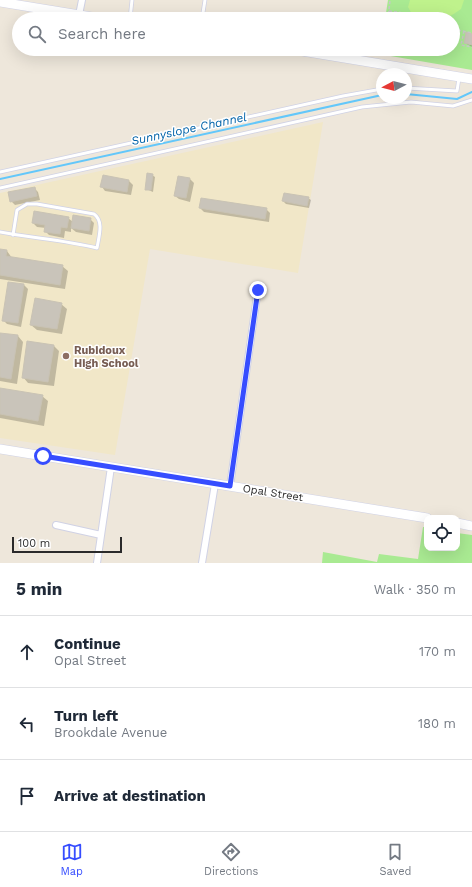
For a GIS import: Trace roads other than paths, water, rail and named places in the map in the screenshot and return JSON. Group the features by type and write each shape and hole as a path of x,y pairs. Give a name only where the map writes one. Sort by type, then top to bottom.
{"street":[{"path":"80,12 82,0"},
{"path":"0,2 61,12"},
{"path":"332,56 472,79"},
{"path":"230,486 258,290"},
{"name":"Opal Street","path":"0,449 424,518"},
{"path":"97,563 111,467"},
{"path":"202,563 215,484"},
{"path":"460,524 472,526"},
{"path":"56,525 101,535"}],"lane":[{"path":"131,12 132,0"},
{"path":"203,12 206,0"},
{"path":"412,88 457,91 460,77"},
{"path":"0,172 343,96 376,90"},
{"path":"0,188 362,107 411,102 453,106 472,100"},
{"path":"0,232 97,248 100,222 99,217 94,214 37,204 27,204 17,210 13,234"}],"waterway":[{"name":"Sunnyslope Channel","path":"412,95 457,99 472,92"},
{"name":"Sunnyslope Channel","path":"0,179 376,96"}],"place":[{"name":"Rubidoux High School","path":"66,356"}]}
